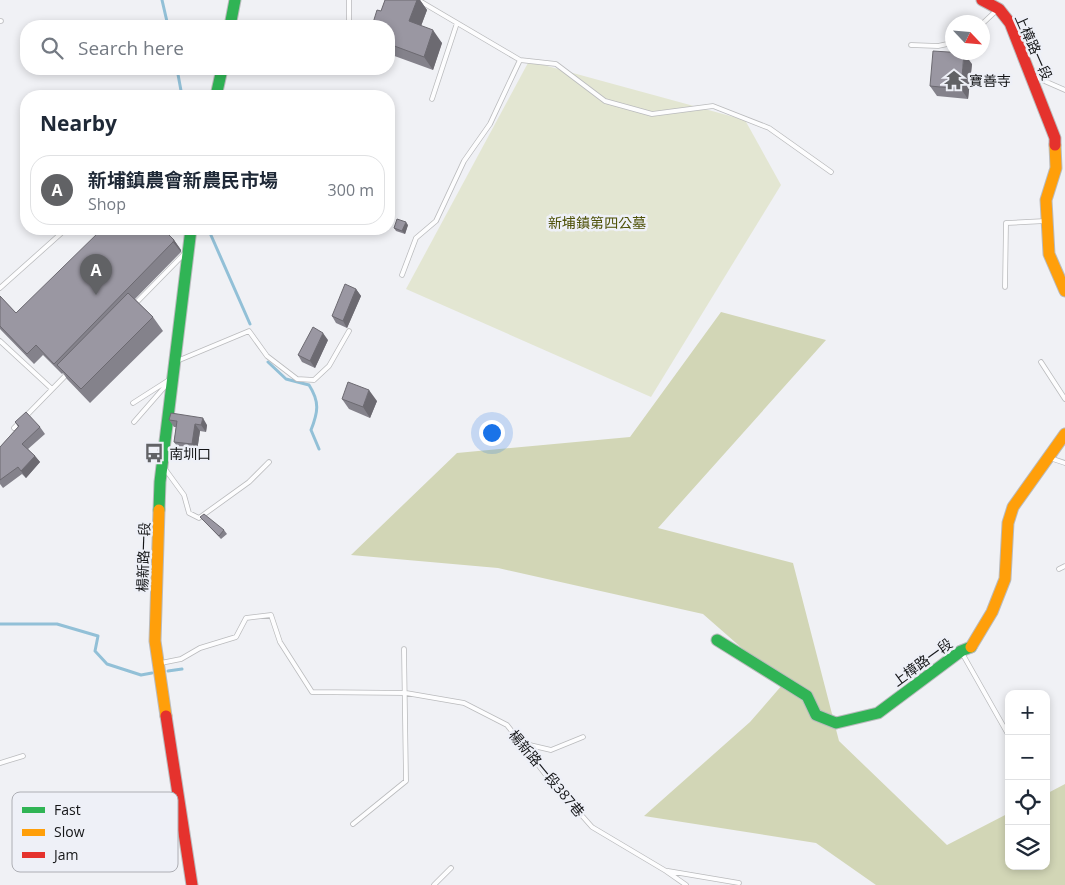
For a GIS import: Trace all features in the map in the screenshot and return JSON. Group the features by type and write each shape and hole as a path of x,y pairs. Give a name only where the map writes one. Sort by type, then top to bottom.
{"street":[{"path":"231,20 235,0"},
{"name":"上樟路一段","path":"982,0 999,9 1010,23 1055,138 1060,167 1046,200 1049,254 1065,291"},
{"path":"217,90 221,75"},
{"name":"楊新路一段","path":"191,235 160,482 155,641 192,885"},
{"name":"上樟路一段","path":"717,640 807,696 816,715 836,723 878,713 961,651 970,648 992,612 1005,579 1008,523 1013,507 1065,434"}],"lane":[{"path":"349,0 349,20"},
{"path":"418,0 520,60 556,64 605,101 652,114 713,106 769,128 831,172"},
{"path":"990,17 999,9"},
{"path":"432,99 457,23"},
{"path":"910,45 945,44"},
{"path":"402,275 416,238 436,221 464,161 490,124 520,60"},
{"path":"1031,75 1065,90"},
{"path":"1005,287 1006,223 1047,221"},
{"path":"0,288 59,235"},
{"path":"134,305 189,248"},
{"path":"175,362 249,332 268,356 297,379 314,380 329,366 349,332"},
{"path":"0,341 52,389"},
{"path":"1041,362 1065,399"},
{"path":"14,428 73,368"},
{"path":"133,404 173,378"},
{"path":"134,422 173,378"},
{"path":"1048,458 1065,463"},
{"path":"162,465 184,495 189,512 199,518 249,482 269,462"},
{"path":"1059,569 1065,566"},
{"name":"楊新路一段387巷","path":"159,663 182,659 200,648 236,637 246,618 271,615 280,642 312,692 406,693 464,703 507,725 592,827 686,885"},
{"path":"353,824 406,781 404,649"},
{"path":"961,651 1008,735"},
{"path":"521,743 551,750 583,737"},
{"path":"0,763 23,756"},
{"path":"434,885 451,868"},
{"path":"666,871 738,883"}],"green space":[{"name":"新埔鎮第四公墓","path":"529,61 745,120 781,185 651,397 406,289"},
{"path":"721,312 826,340 658,528 793,563 839,741 947,845 1005,815 1005,870 1050,870 1050,792 1065,784 1065,885 876,885 816,843 644,816 750,722 783,684 703,614 498,568 351,555 457,453 630,437"}],"building":[{"path":"385,0 417,0 409,21 433,30 424,57 395,46 395,20 374,20 377,10 381,11"},
{"path":"933,51 945,52 945,60 963,60 961,89 930,86"},
{"path":"397,219 406,222 402,231 395,228"},
{"path":"96,235 169,235 174,240 54,364 36,345 27,354 0,326 0,296 16,313"},
{"path":"345,284 356,289 343,321 332,316"},
{"path":"128,293 153,317 81,389 57,365"},
{"path":"313,327 323,333 310,361 298,355"},
{"path":"348,382 369,390 363,407 342,399"},
{"path":"26,412 40,427 22,444 35,456 21,471 18,467 0,480 0,447 19,426 15,422"},
{"path":"171,413 203,418 201,425 195,424 192,444 174,442 177,421 169,420"},
{"path":"204,514 224,530 219,536 200,517"}],"waterway":[{"path":"162,0 167,20"},
{"path":"178,75 181,90"},
{"path":"211,235 250,324"},
{"path":"268,362 286,379 309,385 313,391 317,407 311,430 319,449"},
{"path":"0,624 57,624 98,636 95,651 107,664 141,675 152,673"},
{"path":"168,671 182,669"}],"traffic: fast":[{"path":"231,20 235,0"},
{"path":"217,90 221,75"},
{"path":"159,510 160,482 190,235"},
{"path":"717,640 807,696 816,715 836,723 878,713 961,651 971,647"}],"traffic: slow":[{"path":"1055,145 1056,168 1046,200 1049,254 1065,291"},
{"path":"971,647 992,612 1005,579 1008,523 1013,507 1065,434"},
{"path":"159,510 155,641 166,716"}],"traffic: jam":[{"path":"982,0 999,9 1010,23 1055,138 1055,145"},
{"path":"166,716 178,792"},
{"path":"178,794 192,885"}],"place":[{"name":"寶善寺","path":"954,80"},
{"name":"新埔鎮農會新農民市場","path":"96,295"},
{"name":"南圳口","path":"154,453"}]}
